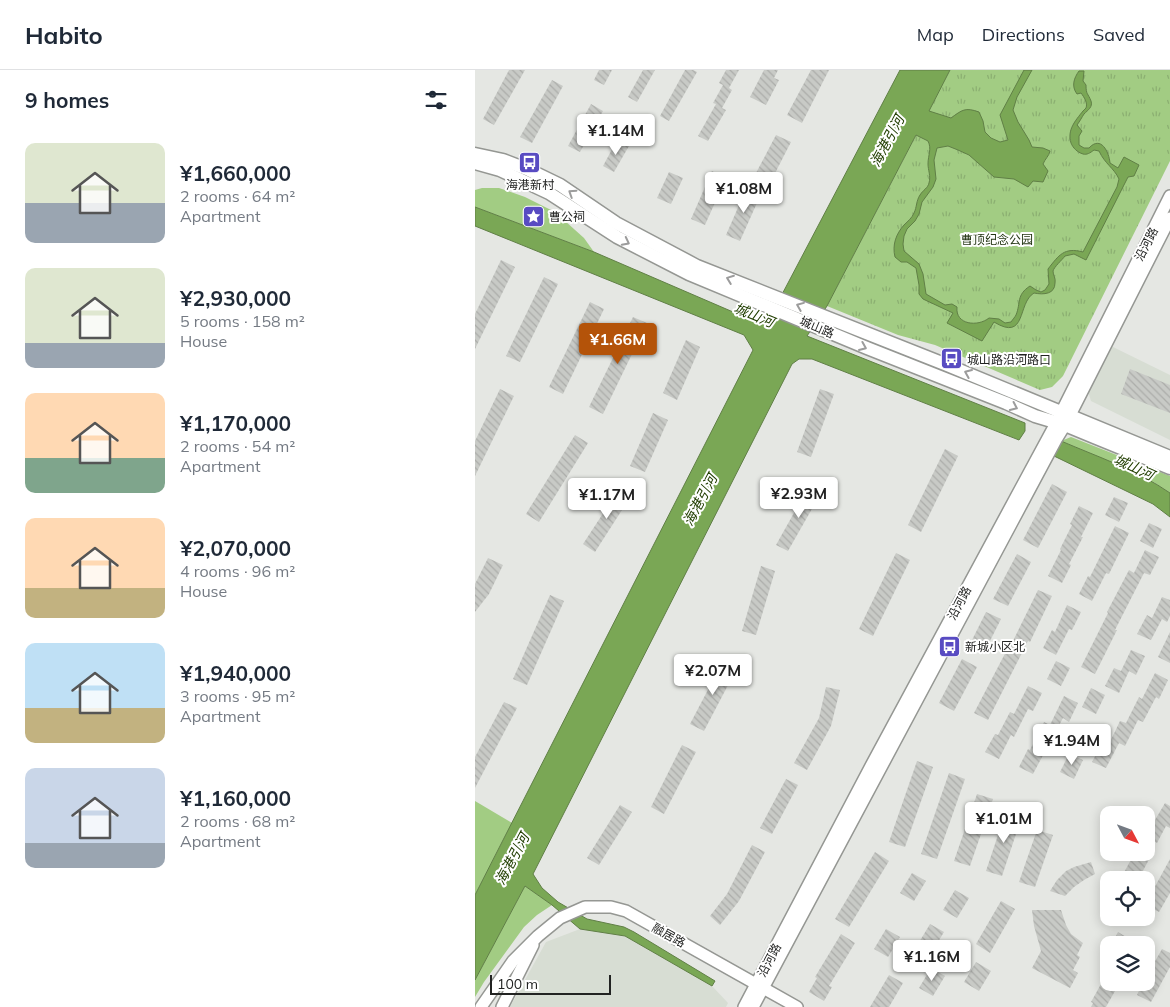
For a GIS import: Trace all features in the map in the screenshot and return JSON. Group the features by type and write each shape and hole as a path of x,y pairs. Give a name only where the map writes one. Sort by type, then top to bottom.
{"main road":[{"name":"城山路","path":"475,154 503,160 560,185 617,223 697,266 773,302 819,328 1035,416 1063,419 1170,457"},
{"name":"城山路","path":"475,163 500,170 549,193 617,237 689,274 773,302 825,316 947,365 1170,468"}],"street":[{"name":"沿河路","path":"1063,419 1170,196"},
{"name":"沿河路","path":"753,1007 760,986 872,764 1063,419 1170,218"},
{"name":"融居路","path":"481,1007 513,961 538,936 560,918 585,907 611,907 625,911 797,1007"},
{"path":"502,1007 538,936"},
{"name":"沿河路","path":"744,1007 760,986"}],"shaded area":[{"path":"1111,346 1170,375 1170,440 1091,401 1088,391"},
{"path":"580,929 625,936 712,986 728,1003 726,1007 510,1007 546,942"}],"green space":[{"name":"曹顶纪念公园","path":"950,70 1170,70 1170,161 1063,376 1052,387 1040,390 935,345 898,335 827,306"},
{"path":"499,188 525,197 555,212 584,238 594,252 475,207 475,190"},
{"path":"1071,437 1170,476 1170,493 1155,483 1061,441"},
{"path":"475,801 512,823 475,895"},
{"path":"525,886 552,905 524,927 475,997 475,980"}],"water":[{"name":"海港引河","path":"900,70 950,70 929,111 951,118 964,110 979,112 985,132 991,138 1000,142 1008,140 1000,115 1024,70 1032,70 1017,97 1013,110 1032,147 1050,151 1043,164 1048,171 1043,182 1033,181 1028,187 1014,179 994,177 969,155 948,146 937,148 934,160 936,179 933,187 922,202 915,221 907,229 904,236 904,251 919,264 923,274 926,294 945,305 952,304 957,307 957,313 960,318 968,323 979,323 989,318 999,319 1005,323 1011,322 1016,315 1021,296 1026,289 1030,286 1041,292 1045,290 1049,284 1048,269 1059,256 1066,251 1083,252 1117,187 1119,179 1099,151 1094,150 1089,154 1083,154 1075,150 1071,143 1070,134 1073,126 1086,108 1085,100 1081,93 1077,94 1074,88 1075,79 1079,71 1084,71 1083,81 1086,85 1091,105 1077,125 1082,131 1079,136 1079,145 1089,148 1093,144 1101,144 1108,154 1110,163 1118,168 1124,157 1139,165 1134,176 1128,177 1086,260 1074,254 1065,256 1053,271 1055,287 1051,292 1045,294 1034,293 1025,305 1017,324 1012,327 1004,327 994,322 982,341 947,323 953,313 923,299 919,294 916,268 907,262 901,262 895,257 894,244 897,236 901,228 913,215 919,197 928,186 930,180 928,164 929,144 928,141 916,135 827,306 807,336 1025,423 1025,431 1019,440 812,359 799,359 792,364 533,874 542,888 558,902 587,919 624,927 634,932 715,981 712,986 625,936 580,929 552,905 525,886 475,980 475,895 753,350 744,335 475,226 475,207 594,252 747,318 759,322 768,321"},
{"path":"1061,441 1131,471 1170,493 1170,517 1153,504 1054,456"}],"building":[{"path":"509,70 525,70 494,125 483,119"},
{"path":"599,70 612,70 604,85 594,80"},
{"path":"643,70 655,70 637,102 628,97"},
{"path":"685,70 697,72 669,121 660,116"},
{"path":"726,70 739,70 729,88 732,90 722,108 726,110 708,141 698,136 716,104 713,103 723,85 719,83"},
{"path":"764,70 778,70 774,78 779,80 766,105 750,97"},
{"path":"811,70 829,70 802,123 787,115"},
{"path":"552,80 563,86 532,143 520,137"},
{"path":"591,104 603,111 580,152 568,146"},
{"path":"776,135 791,142 770,183 755,175"},
{"path":"617,140 629,146 614,172 603,166"},
{"path":"712,171 726,178 705,225 691,219"},
{"path":"669,172 683,178 671,204 657,198"},
{"path":"747,187 761,194 740,241 726,235"},
{"path":"501,260 515,267 475,349 475,314"},
{"path":"544,277 558,284 520,362 506,356"},
{"path":"590,302 604,309 563,394 549,387"},
{"path":"633,317 647,323 603,414 589,407"},
{"path":"686,340 700,347 677,400 663,393"},
{"path":"1130,369 1170,385 1170,413 1121,394"},
{"path":"500,389 514,396 475,476 475,441"},
{"path":"820,389 834,394 811,457 797,452"},
{"path":"653,413 668,420 645,472 630,466"},
{"path":"575,435 588,443 539,522 526,514"},
{"path":"945,449 958,456 921,532 908,525"},
{"path":"1052,484 1067,492 1038,548 1023,540"},
{"path":"809,486 821,493 788,551 776,545"},
{"path":"619,489 631,496 595,552 583,544"},
{"path":"1114,497 1128,503 1119,522 1105,515"},
{"path":"1079,506 1093,513 1062,583 1048,576"},
{"path":"1149,523 1162,529 1153,548 1140,541"},
{"path":"1115,526 1129,533 1109,574 1106,573 1092,601 1079,594 1088,576 1090,577"},
{"path":"1145,550 1159,557 1150,575 1144,573 1095,674 1081,667 1129,570 1134,573"},
{"path":"896,553 910,560 873,636 859,629"},
{"path":"1017,554 1031,562 1008,606 993,599"},
{"path":"488,558 503,565 489,594 475,612 475,584"},
{"path":"761,566 775,571 756,635 742,631"},
{"path":"1038,590 1052,596 1030,642 1028,641 988,720 974,713"},
{"path":"550,595 564,601 527,685 513,679"},
{"path":"1162,597 1170,600 1170,616 1167,622 1162,619 1151,640 1137,634 1147,615 1152,618"},
{"path":"1067,605 1081,612 1072,630 1069,629 1056,655 1043,648 1052,630 1055,632"},
{"path":"986,612 1001,619 985,651 970,644"},
{"path":"1170,632 1170,663 1158,657"},
{"path":"1131,650 1145,656 1136,675 1129,671 1119,693 1105,686 1114,668 1121,671"},
{"path":"962,659 977,667 954,711 939,703"},
{"path":"723,661 737,668 704,731 690,724"},
{"path":"1056,661 1070,668 1061,686 1047,679"},
{"path":"1155,673 1168,680 1159,699 1156,697 1143,722 1138,720 1125,746 1119,743 1106,768 1092,762 1102,743 1108,746 1120,721 1126,723 1139,697 1142,699"},
{"path":"1028,686 1042,693 1033,711 1028,709 1014,737 1011,735 999,759 985,752 995,734 998,735 1010,712 1014,714"},
{"path":"826,687 840,690 831,726 807,770 794,763 819,718"},
{"path":"1091,688 1105,695 1096,714 1082,707"},
{"path":"1064,696 1078,703 1069,722 1063,718 1033,774 1019,767 1044,722 1050,725"},
{"path":"504,702 517,708 475,788 475,757"},
{"path":"682,745 696,752 664,814 651,807"},
{"path":"1069,754 1083,760 1074,779 1060,772"},
{"path":"917,761 933,767 905,847 889,842"},
{"path":"949,773 965,779 937,859 921,854"},
{"path":"786,779 798,785 772,834 760,828"},
{"path":"977,794 993,799 970,866 954,861"},
{"path":"1165,803 1170,806 1170,828 1166,826 1157,843 1155,842 1155,820"},
{"path":"620,805 632,812 599,865 587,858"},
{"path":"1006,811 1022,816 1002,876 986,871"},
{"path":"1037,830 1053,835 1035,887 1019,882"},
{"path":"752,845 765,852 739,901 720,925 710,916 727,894"},
{"path":"875,852 889,861 849,927 835,919"},
{"path":"1170,859 1170,893 1159,912 1155,910 1155,886"},
{"path":"1130,861 1148,861 1143,871 1125,871"},
{"path":"1091,862 1095,874 1074,887 1065,896 1050,891 1066,871"},
{"path":"912,873 926,881 914,901 900,893"},
{"path":"955,890 969,898 957,918 943,910"},
{"path":"1001,901 1015,909 990,953 976,944"},
{"path":"1032,910 1061,910 1071,934 1083,943 1077,955 1080,957 1073,970 1078,973 1070,988 1032,968 1041,951"},
{"path":"930,924 944,932 932,952 918,944"},
{"path":"886,929 900,937 888,957 874,949"},
{"path":"1118,932 1124,936 1116,936"},
{"path":"841,934 855,943 829,986 832,987 824,1001 809,992 817,978 815,977"},
{"path":"1162,949 1170,953 1170,967 1151,1002 1137,995 1139,991 1155,991 1155,961"},
{"path":"976,962 991,971 979,991 964,982"},
{"path":"931,968 945,976 933,996 919,988"},
{"path":"889,975 903,983 889,1007 870,1007"},
{"path":"1100,986 1100,991 1115,991 1106,1007 1091,1007 1093,1003 1091,1002"}],"place":[{"name":"海港新村","path":"530,163"},
{"name":"曹公祠","path":"533,216"},
{"name":"城山路沿河路口","path":"951,359"},
{"name":"新城小区北","path":"949,646"}],"water label":[{"name":"城山河","path":"754,315"},
{"name":"城山河","path":"1134,467"}]}
